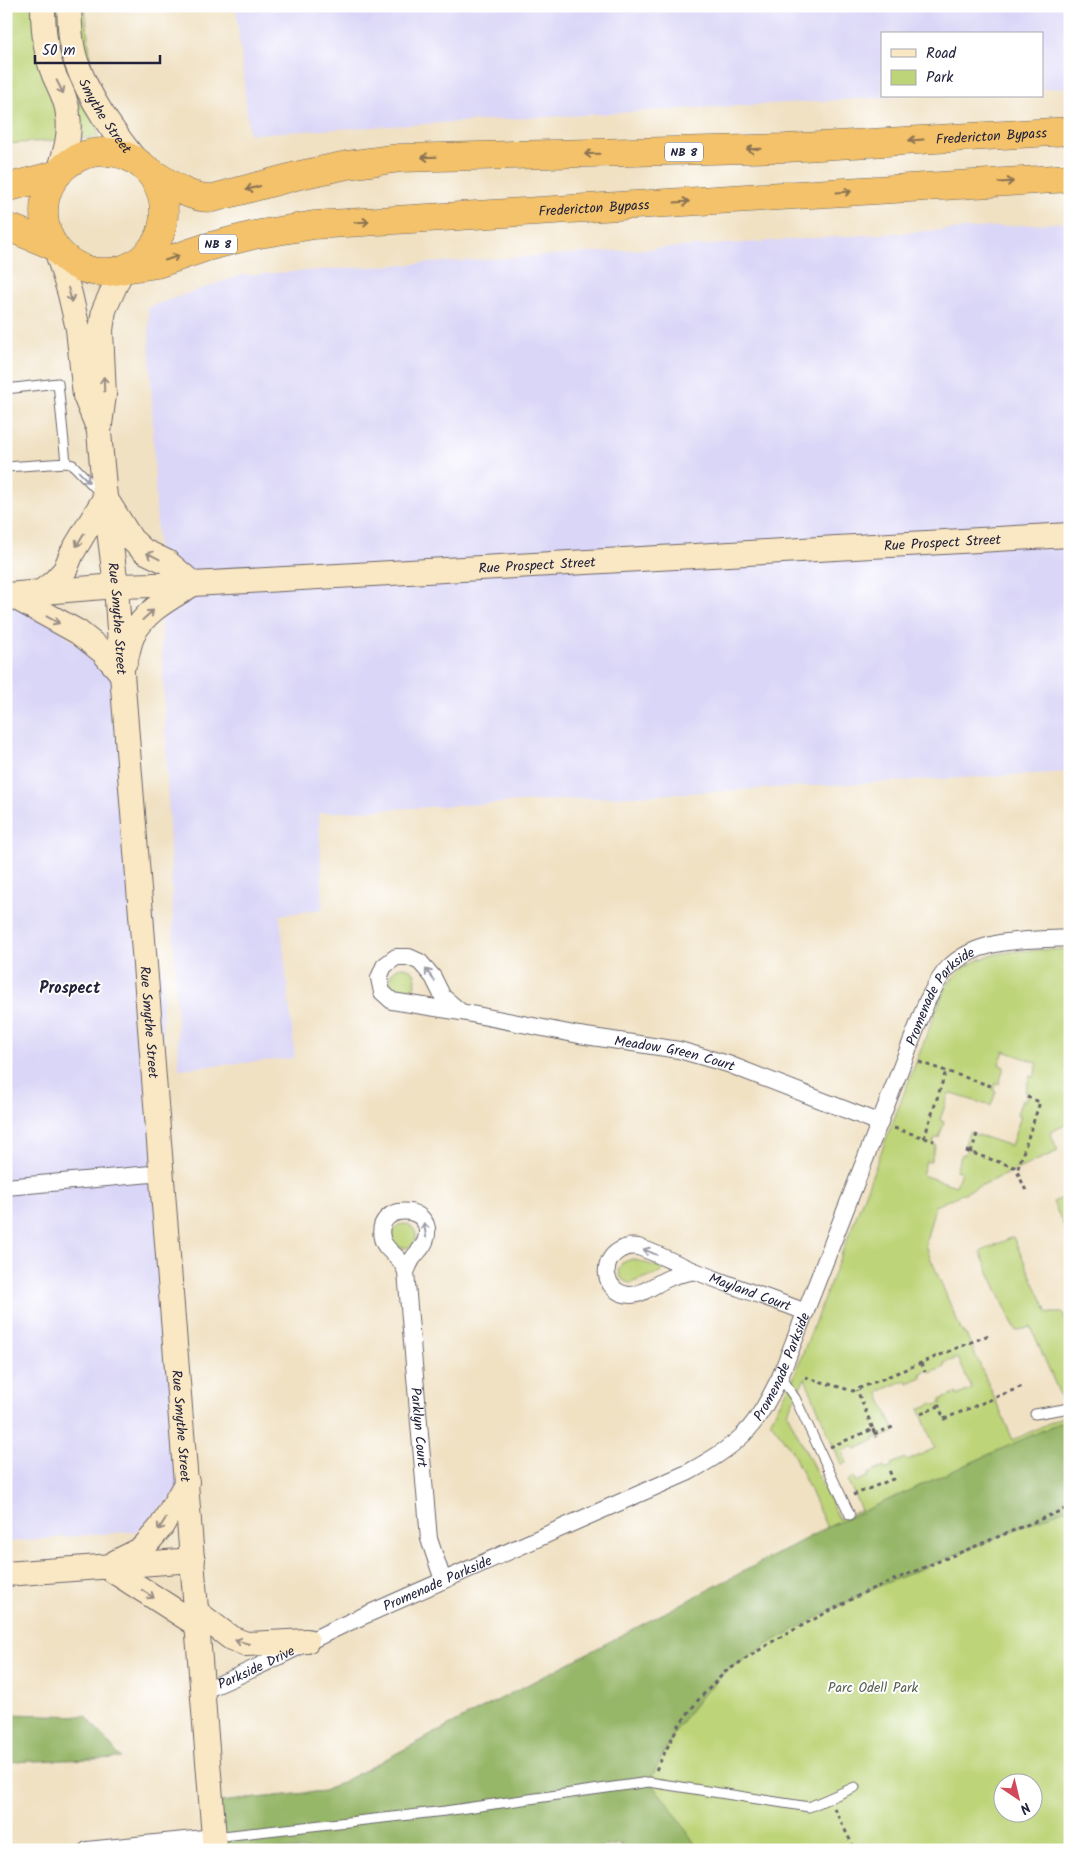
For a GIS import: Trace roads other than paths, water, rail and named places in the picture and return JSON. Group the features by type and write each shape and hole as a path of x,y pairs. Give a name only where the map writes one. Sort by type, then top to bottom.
{"highway":[{"name":"Fredericton Bypass","path":"141,165 188,194 213,198 300,174 400,158 786,148 1070,131"},
{"path":"104,152 122,155 141,165 151,175 161,192 164,211 161,230 152,248 139,261 123,269 103,273 84,269 67,260 55,248 46,229 44,210 48,191 58,173 71,162 86,155 104,152"},
{"path":"6,188 58,173"},
{"name":"Fredericton Bypass","path":"123,269 157,264 206,247 254,235 314,225 1070,178"},
{"path":"6,228 55,248"}],"main road":[{"name":"Smythe Street","path":"43,6 46,46 54,74 64,93 68,115 69,139 58,173"},
{"name":"Smythe Street","path":"69,8 70,28 76,63 112,131 141,165"},
{"name":"Rue Smythe Street","path":"55,248 70,294 78,329 85,396 99,432"},
{"name":"Rue Smythe Street","path":"123,269 104,310 101,330 104,395 99,432 116,586 215,1844"},
{"path":"42,592 65,570 72,553 105,498 132,539 144,551 167,562 193,584 149,613 140,622 133,636 122,674"},
{"name":"Rue Prospect Street","path":"9,595 116,586 193,584 1070,535"},
{"path":"9,595 78,632 102,651 122,674"},
{"path":"107,1566 142,1549 161,1527 187,1482"},
{"path":"6,1574 193,1560"},
{"path":"107,1566 231,1638 246,1644 308,1641"}],"street":[{"name":"Promenade Parkside","path":"308,1641 687,1473 715,1457 745,1433 766,1404 780,1377 927,1001 936,984 948,968 959,959 972,951 986,946 1008,942 1070,938"},
{"name":"Meadow Green Court","path":"461,1012 443,996 433,977 420,962 409,956 396,957 384,966 379,978 382,992 392,1001 461,1012 579,1035 679,1050 728,1064 880,1123"},
{"path":"6,1187 162,1173"},
{"name":"Mayland Court","path":"695,1271 670,1277 632,1295 620,1293 611,1285 606,1274 606,1264 618,1250 624,1247 636,1246 695,1271 806,1312"},
{"name":"Parklyn Court","path":"406,1272 429,1539 443,1580"},
{"name":"Parkside Drive","path":"202,1691 225,1682 308,1641"},
{"path":"87,1850 215,1844"}],"lane":[{"path":"6,389 58,383 66,463"},
{"path":"6,467 66,463 73,465 105,498"},
{"path":"780,1377 795,1398 850,1515"},
{"path":"1035,1414 1070,1408"},
{"path":"215,1844 649,1782 809,1807 855,1787"}],"district":[{"name":"Prospect","path":"70,987"}],"park label":[{"name":"Parc Odell Park","path":"873,1687"}]}
